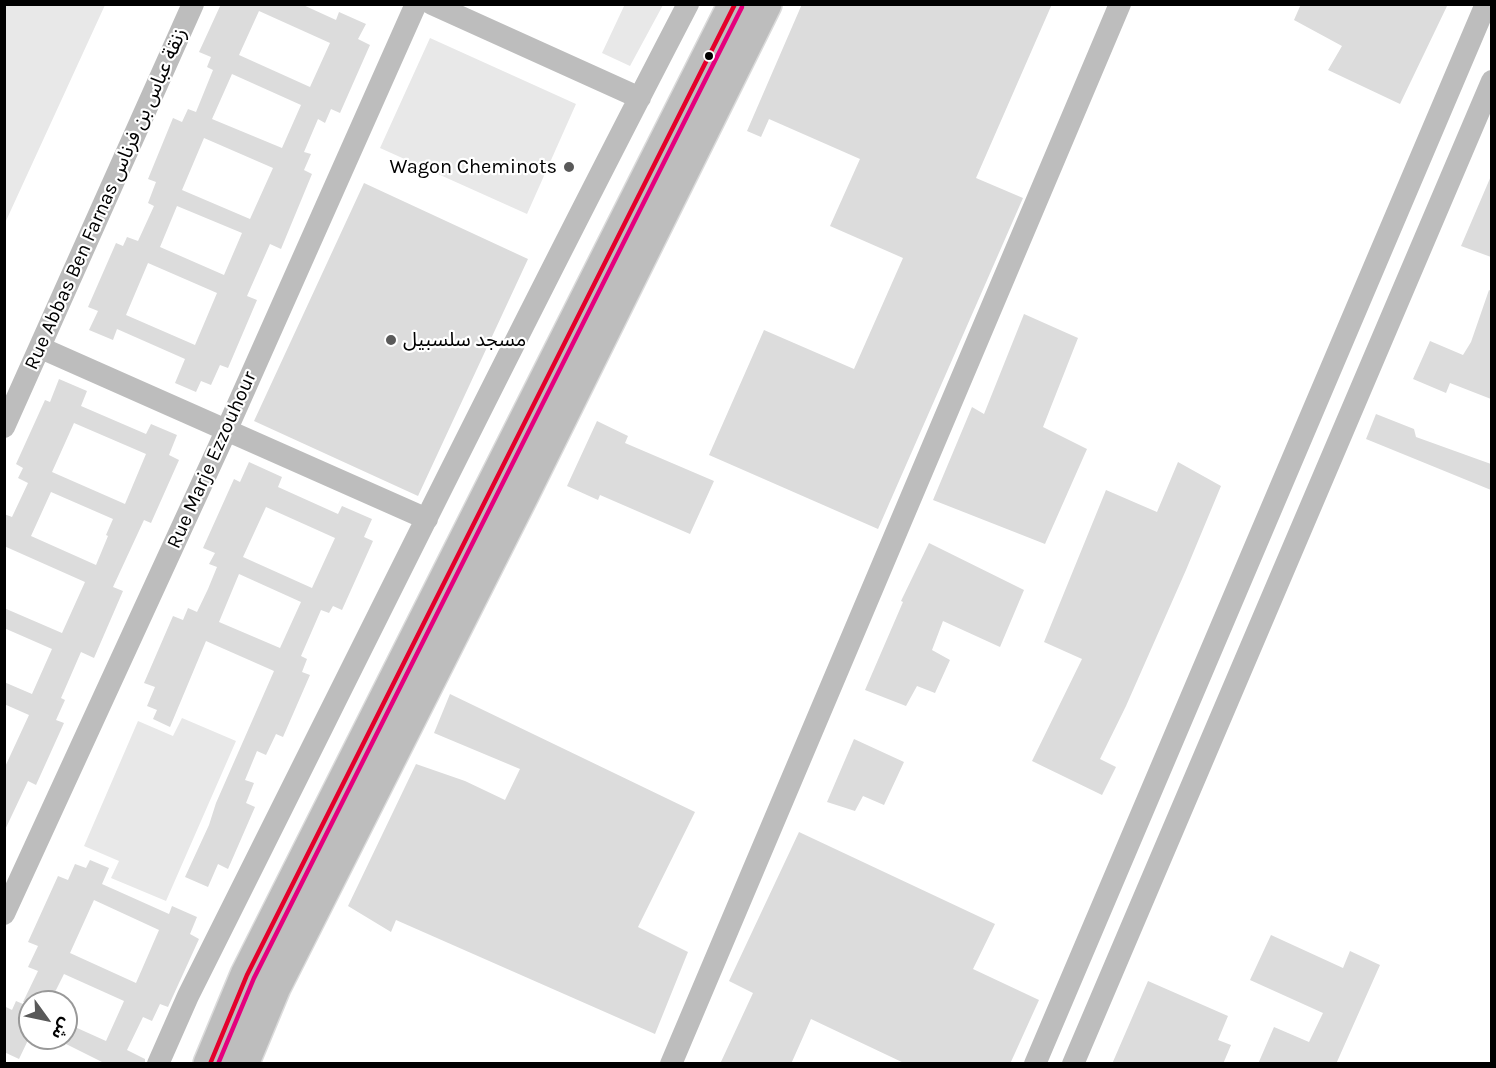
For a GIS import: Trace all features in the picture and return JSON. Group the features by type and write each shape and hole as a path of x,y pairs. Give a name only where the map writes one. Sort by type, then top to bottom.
{"main road":[{"path":"210,1064 247,975 735,4"},
{"path":"242,1064 274,987 765,4"}],"street":[{"name":"Rue Abbas Ben Farnas زنقة عباس بن فرناس","path":"4,427 193,4"},
{"name":"Rue Marje Ezzouhour","path":"4,914 227,429 416,4"},
{"path":"432,4 640,98"},
{"path":"158,1064 193,986 688,4"},
{"path":"671,1064 1120,4"},
{"path":"1035,1064 1486,4"},
{"path":"1073,1064 1491,81"},
{"path":"41,348 427,519"}],"shaded area":[{"path":"625,4 663,5 630,66 602,53"},
{"path":"4,5 105,5 5,223"},
{"path":"430,38 576,104 527,214 380,148"},
{"path":"182,718 236,741 166,901 111,878 119,861 84,846 138,721 173,736"}],"building":[{"path":"221,4 301,4 336,20 339,12 366,24 358,39 370,45 340,113 331,109 325,123 318,119 304,152 311,154 304,170 312,174 281,249 270,244 247,296 257,300 228,368 220,365 211,385 201,381 196,392 175,383 185,359 117,329 113,340 89,330 98,311 88,307 116,243 123,246 127,237 138,241 154,206 148,203 156,182 148,179 173,118 182,122 188,109 196,112 213,70 207,67 211,57 199,52","holes":["259,11 330,43 310,87 239,55","232,74 301,105 282,148 212,119","204,138 273,168 250,219 182,190","177,206 242,233 224,275 160,247","148,263 217,293 195,345 126,315"]},
{"path":"802,4 1052,4 976,178 1023,198 878,529 709,455 764,330 854,369 903,258 830,226 860,159 769,119 761,137 747,131"},
{"path":"1301,4 1448,4 1400,104 1328,70 1342,46 1294,20"},
{"path":"1491,176 1491,257 1461,246"},
{"name":"مسجد سلسبيل","path":"364,183 528,259 418,496 254,421"},
{"path":"1489,290 1491,291 1491,399 1450,383 1446,393 1413,379 1430,341 1463,355 1471,342"},
{"path":"1024,314 1078,338 1043,427 1087,449 1045,544 933,500 972,407 984,414"},
{"path":"59,379 87,391 81,406 146,434 151,424 177,435 169,455 179,460 151,523 144,520 113,587 123,591 94,658 81,652 61,698 65,700 56,720 64,723 36,785 28,781 4,832 4,769 29,715 4,704 4,682 32,694 52,649 4,628 4,608 62,633 85,582 4,546 4,514 12,517 28,483 18,478 23,468 16,464 45,400 50,402","holes":["74,423 146,454 125,504 52,472","51,492 113,519 96,565 31,536"]},
{"path":"1376,414 1414,429 1416,437 1491,464 1491,490 1366,439"},
{"path":"597,421 628,436 625,443 714,481 690,534 600,495 598,500 567,486"},
{"path":"249,462 282,477 278,487 338,514 342,506 372,519 364,537 373,541 342,610 333,606 329,613 321,610 301,656 307,659 302,672 310,675 283,737 276,734 266,755 257,751 245,780 254,783 246,803 255,807 228,869 218,864 208,887 185,877 274,671 206,641 170,727 153,719 157,710 147,706 155,687 144,683 173,616 183,620 188,608 197,612 208,589 217,567 209,564 215,553 203,548 234,479 240,482","holes":["266,507 335,538 312,588 243,557","239,574 301,602 280,648 219,622"]},
{"path":"1178,462 1221,486 1126,706 1100,759 1116,767 1102,795 1032,761 1082,659 1044,642 1106,490 1157,512"},
{"path":"929,543 1024,590 1000,647 943,621 932,650 950,660 935,693 917,686 906,706 865,690 903,602 901,601"},
{"path":"450,694 695,812 638,927 688,952 655,1034 396,920 391,932 348,906 416,764 465,781 505,800 520,769 434,733"},
{"path":"854,739 904,762 884,805 863,796 855,811 827,802"},
{"path":"799,832 995,924 973,969 1039,1000 1010,1064 906,1064 811,1019 791,1064 720,1064 753,993 729,981"},
{"path":"90,860 109,868 102,884 169,914 172,906 197,917 190,934 199,939 168,1007 160,1004 152,1021 143,1017 127,1050 145,1059 145,1064 106,1064 78,1050 78,1028 106,1041 124,1001 64,974 56,990 29,990 38,971 28,967 38,946 28,942 58,876 68,880 75,864 86,868","holes":["94,900 159,930 136,983 70,953"]},
{"path":"1271,935 1343,968 1350,951 1380,965 1336,1064 1258,1064 1274,1027 1309,1042 1323,1013 1250,980"},
{"path":"1148,981 1228,1016 1218,1040 1231,1045 1223,1064 1112,1064"},
{"path":"16,1001 18,1002 18,1050 23,1050 19,1059 4,1052 4,1006 12,1010"}],"transit line":[{"path":"210,1064 247,975 735,4"},
{"path":"218,1064 254,978 742,7"}],"place":[{"name":"Wagon Cheminots","path":"569,167"},
{"name":"مسجد سلسبيل","path":"391,340"}]}
